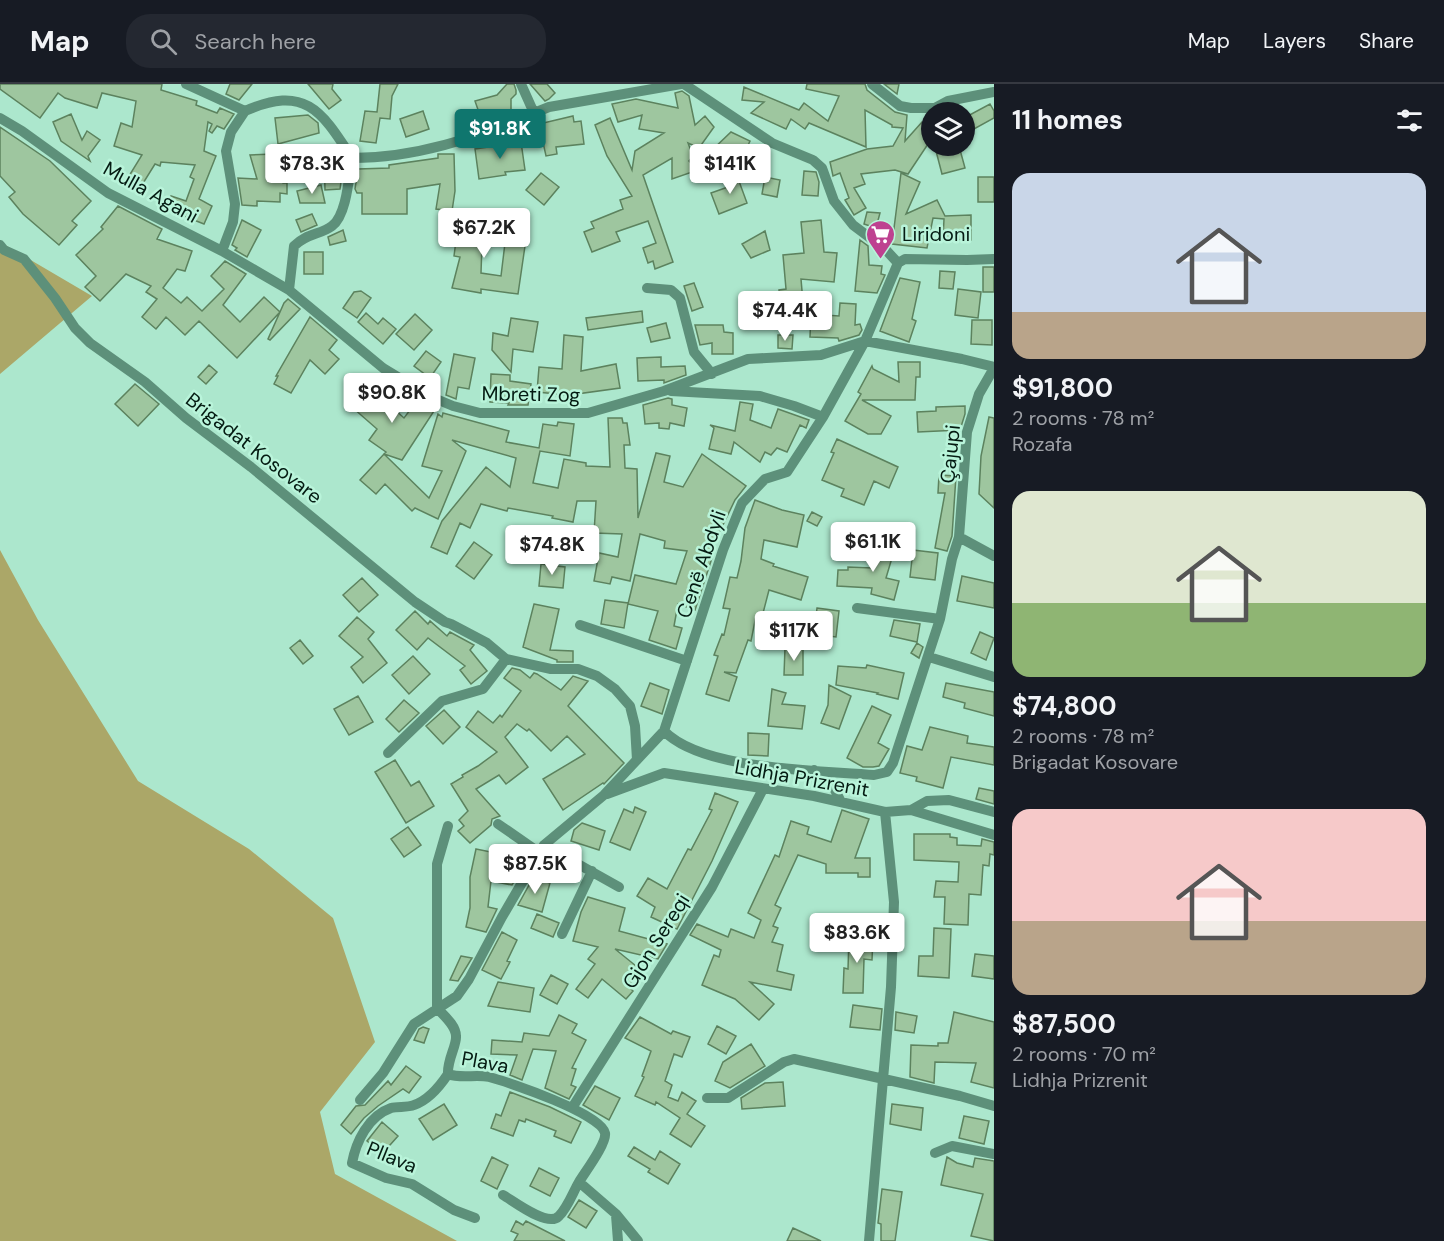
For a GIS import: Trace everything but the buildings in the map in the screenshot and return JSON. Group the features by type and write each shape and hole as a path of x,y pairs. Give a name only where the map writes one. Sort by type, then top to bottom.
{"street":[{"path":"186,84 245,111"},
{"path":"521,84 534,113"},
{"path":"352,158 374,158 443,147 549,107 683,84 772,143 813,160 822,168 834,201 853,225 885,249 898,263 905,259 994,259"},
{"path":"872,84 900,106 911,108 935,108 948,101 994,92"},
{"path":"222,251 233,222 235,204 226,151 231,132 245,111 271,101 284,99 302,101 321,112 352,158 340,216 331,227 303,237 294,246 289,290"},
{"name":"Mulla Agani","path":"0,118 22,130 108,193 222,251 289,290"},
{"name":"Brigadat Kosovare","path":"0,245 4,250 24,259 75,328 90,343 145,382 186,418 251,467 415,603 445,622 487,643 506,659 551,669 578,669 597,676 615,689 630,706 635,726 637,760"},
{"name":"Cenë Abdyli","path":"637,760 664,731 723,550 742,502 765,479 787,472 823,417 865,341 898,263"},
{"path":"647,288 671,290 680,298 694,352 712,374"},
{"name":"Mbreti Zog","path":"289,290 383,368 429,396 453,406 480,413 588,413 664,391 748,359 821,355 865,341 962,359 994,368"},
{"name":"Çajupi","path":"664,731 688,747 725,759 874,775 887,772 893,763 940,619 952,559 959,537 967,432 979,394 994,368"},
{"name":"Mbreti Zog","path":"664,391 760,396 823,417"},
{"path":"959,537 994,556"},
{"path":"857,608 940,619"},
{"path":"580,625 687,661"},
{"path":"929,657 994,677"},
{"path":"388,753 442,701 483,689 506,659"},
{"name":"Lidhja Prizrenit","path":"437,1008 457,996 469,979 542,849 604,795 637,760"},
{"path":"814,770 834,788 841,802"},
{"name":"Lidhja Prizrenit","path":"604,795 664,773 841,802 885,812 911,810 994,836"},
{"name":"Gjon Sereqi","path":"572,1108 712,886 763,789"},
{"path":"911,810 927,801 949,800 994,812"},
{"path":"869,1241 891,987 894,902 885,812"},
{"path":"498,824 542,849 592,871 619,887"},
{"path":"360,1100 383,1073 414,1024 437,1008 437,864 448,826"},
{"path":"562,934 592,871"},
{"name":"Plava","path":"437,1008 453,1026 457,1036 447,1067 448,1074 487,1077 572,1108 600,1124 605,1131 605,1140 559,1216 552,1220 544,1219 503,1195"},
{"path":"707,1098 729,1098 784,1062 794,1059 883,1078 994,1106"},
{"name":"Pllava","path":"448,1074 438,1089 414,1106 392,1108 377,1116 364,1131 354,1152 352,1164 386,1178 412,1184 454,1210 475,1218"},
{"path":"935,1153 952,1146 994,1154"},
{"path":"579,1182 616,1214 638,1241"},
{"path":"616,1214 618,1241"}],"shaded area":[{"path":"0,242 92,296 0,374"},
{"path":"0,550 38,620 138,781 249,849 333,918 375,1042 320,1112 335,1174 457,1241 0,1241"}],"place":[{"name":"Liridoni","path":"881,260"}]}
